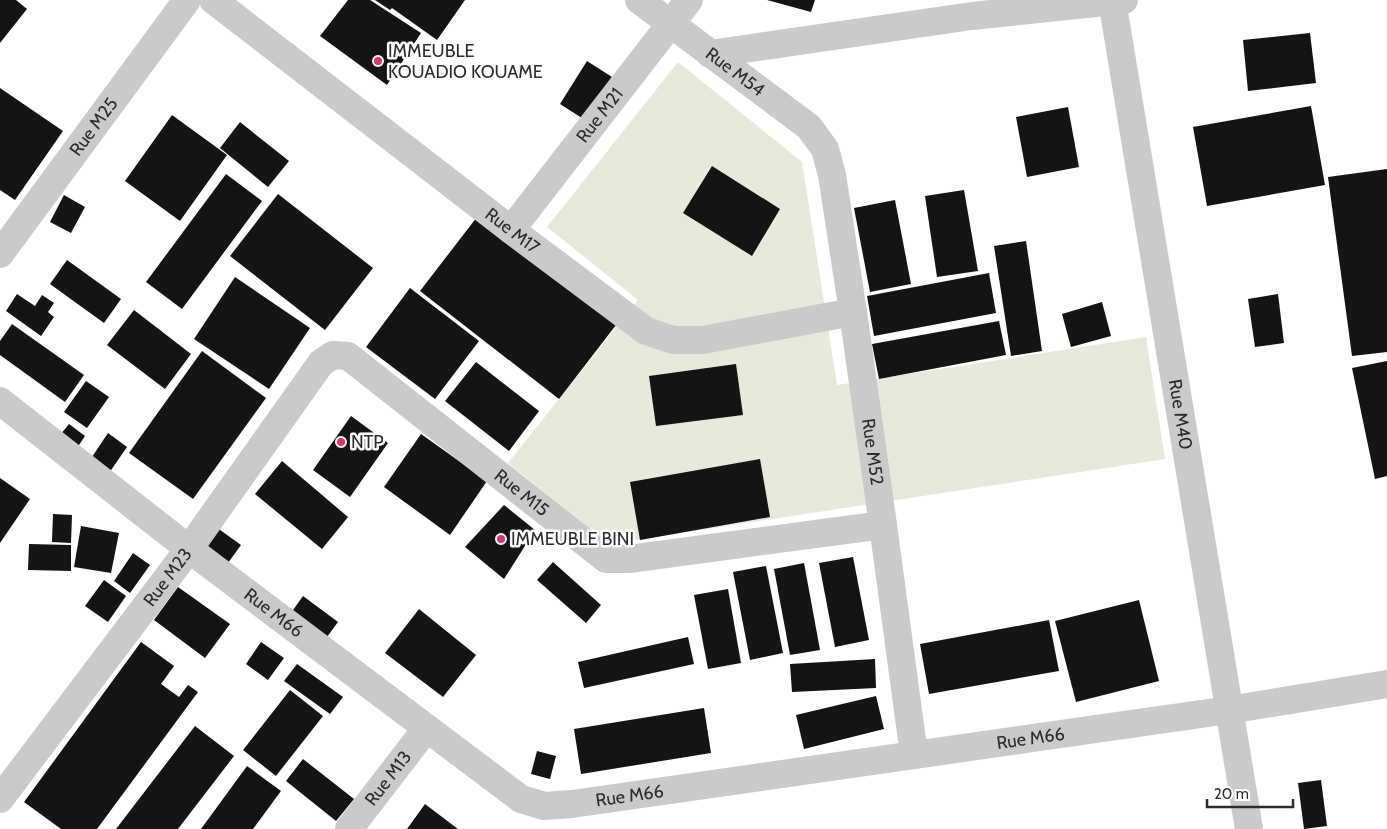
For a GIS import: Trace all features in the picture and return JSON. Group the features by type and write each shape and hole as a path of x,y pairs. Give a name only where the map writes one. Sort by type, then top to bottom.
{"street":[{"name":"Rue M25","path":"0,254 187,0"},
{"name":"Rue M17","path":"213,0 511,230 646,331 673,340 703,340 853,312"},
{"name":"Rue M54","path":"639,0 808,127 825,149"},
{"name":"Rue M21","path":"511,230 689,0"},
{"path":"710,54 972,16 1116,1"},
{"name":"Rue M40","path":"1116,1 1249,829"},
{"name":"Rue M52","path":"825,149 832,175 853,312 914,755"},
{"name":"Rue M15","path":"333,355 348,356 606,559 629,558 883,524"},
{"name":"Rue M23","path":"0,799 189,549 321,363 333,355"},
{"name":"Rue M66","path":"0,401 189,549 426,729 521,799 544,806 572,804 1229,710 1387,684"},
{"name":"Rue M13","path":"349,829 426,729"}],"green space":[{"path":"678,62 802,162 837,385 1146,337 1165,459 609,544 508,463 638,300 547,227"}],"building":[{"path":"0,0 16,0 27,9 0,43"},
{"name":"IMMEUBLE KOUADIO KOUAME","path":"348,0 370,0 421,33 387,85 320,36"},
{"path":"375,0 465,0 437,40 392,8 390,10"},
{"path":"767,0 815,0 811,12"},
{"path":"1310,33 1316,83 1248,91 1243,40"},
{"path":"587,61 612,77 585,120 560,104"},
{"path":"0,88 63,131 15,200 0,190"},
{"path":"1311,106 1325,185 1207,206 1193,127"},
{"path":"1068,107 1079,167 1027,177 1016,117"},
{"path":"172,115 227,155 180,221 125,181"},
{"path":"240,122 289,161 268,187 220,148"},
{"path":"712,166 780,209 752,256 683,213"},
{"path":"1387,169 1387,352 1352,356 1328,177"},
{"path":"226,174 262,201 182,309 146,282"},
{"path":"964,190 978,271 937,277 925,196"},
{"path":"278,194 373,268 325,330 230,256"},
{"path":"64,195 85,207 71,233 50,222"},
{"path":"895,200 911,284 870,292 854,208"},
{"path":"477,217 616,325 559,399 420,291"},
{"path":"1026,241 1042,351 1011,356 994,246"},
{"path":"67,260 121,299 104,323 50,284"},
{"path":"989,273 996,313 874,336 867,296"},
{"path":"235,277 310,328 269,389 194,339"},
{"path":"410,288 479,341 435,399 366,347"},
{"path":"17,294 35,306 42,295 54,303 48,312 54,317 41,336 6,311"},
{"path":"1278,294 1284,343 1255,347 1248,299"},
{"path":"1102,302 1111,336 1071,347 1062,314"},
{"path":"134,310 191,354 165,389 107,345"},
{"path":"999,321 1006,355 879,379 872,344"},
{"path":"12,324 84,375 65,402 0,355 0,341"},
{"path":"202,351 266,398 193,499 129,453"},
{"path":"1387,361 1387,476 1375,479 1352,368"},
{"path":"476,362 539,411 509,451 445,401"},
{"path":"736,364 743,415 656,426 649,376"},
{"path":"86,381 109,397 87,428 64,412"},
{"path":"351,416 388,443 350,497 313,470"},
{"path":"69,424 85,436 77,448 60,435"},
{"path":"108,433 127,447 109,473 90,460"},
{"path":"421,434 487,481 450,535 384,487"},
{"path":"760,459 770,517 640,540 630,482"},
{"path":"282,461 348,517 322,549 255,494"},
{"path":"0,478 30,499 0,543"},
{"name":"IMMEUBLE BINI","path":"504,505 535,530 504,579 465,547"},
{"path":"53,514 72,515 71,543 52,542"},
{"path":"81,526 119,533 111,573 74,567"},
{"path":"216,527 241,545 228,563 203,545"},
{"path":"29,544 71,545 71,571 28,570"},
{"path":"133,553 150,565 130,593 114,581"},
{"path":"853,557 869,640 835,647 819,563"},
{"path":"553,562 601,605 586,623 537,580"},
{"path":"804,563 820,650 790,655 774,569"},
{"path":"766,566 783,653 750,660 733,572"},
{"path":"104,580 126,596 108,622 85,606"},
{"path":"178,587 230,624 205,658 154,620"},
{"path":"728,589 741,663 708,669 694,595"},
{"path":"303,596 338,622 321,645 286,620"},
{"path":"1139,600 1159,681 1076,702 1055,621"},
{"path":"419,609 476,655 443,697 385,653"},
{"path":"1049,620 1059,671 929,694 920,644"},
{"path":"688,637 694,664 584,688 578,662"},
{"path":"141,642 174,666 161,684 179,697 188,685 198,692 97,829 61,829 24,802"},
{"path":"261,642 284,658 268,680 246,664"},
{"path":"875,659 876,688 792,692 790,664"},
{"path":"297,664 343,697 330,714 284,681"},
{"path":"290,690 323,716 276,776 243,750"},
{"path":"876,696 884,729 804,749 796,715"},
{"path":"704,708 711,753 581,774 574,729"},
{"path":"195,726 234,756 178,829 116,829"},
{"path":"537,751 556,756 550,779 531,774"},
{"path":"303,759 354,799 336,821 286,781"},
{"path":"247,766 281,791 253,829 201,829"},
{"path":"1321,780 1327,826 1304,829 1298,783"},
{"path":"425,804 458,829 407,829"}],"place":[{"name":"IMMEUBLE KOUADIO KOUAME","path":"378,61"},
{"name":"NTP","path":"341,442"},
{"name":"IMMEUBLE BINI","path":"501,539"}]}
